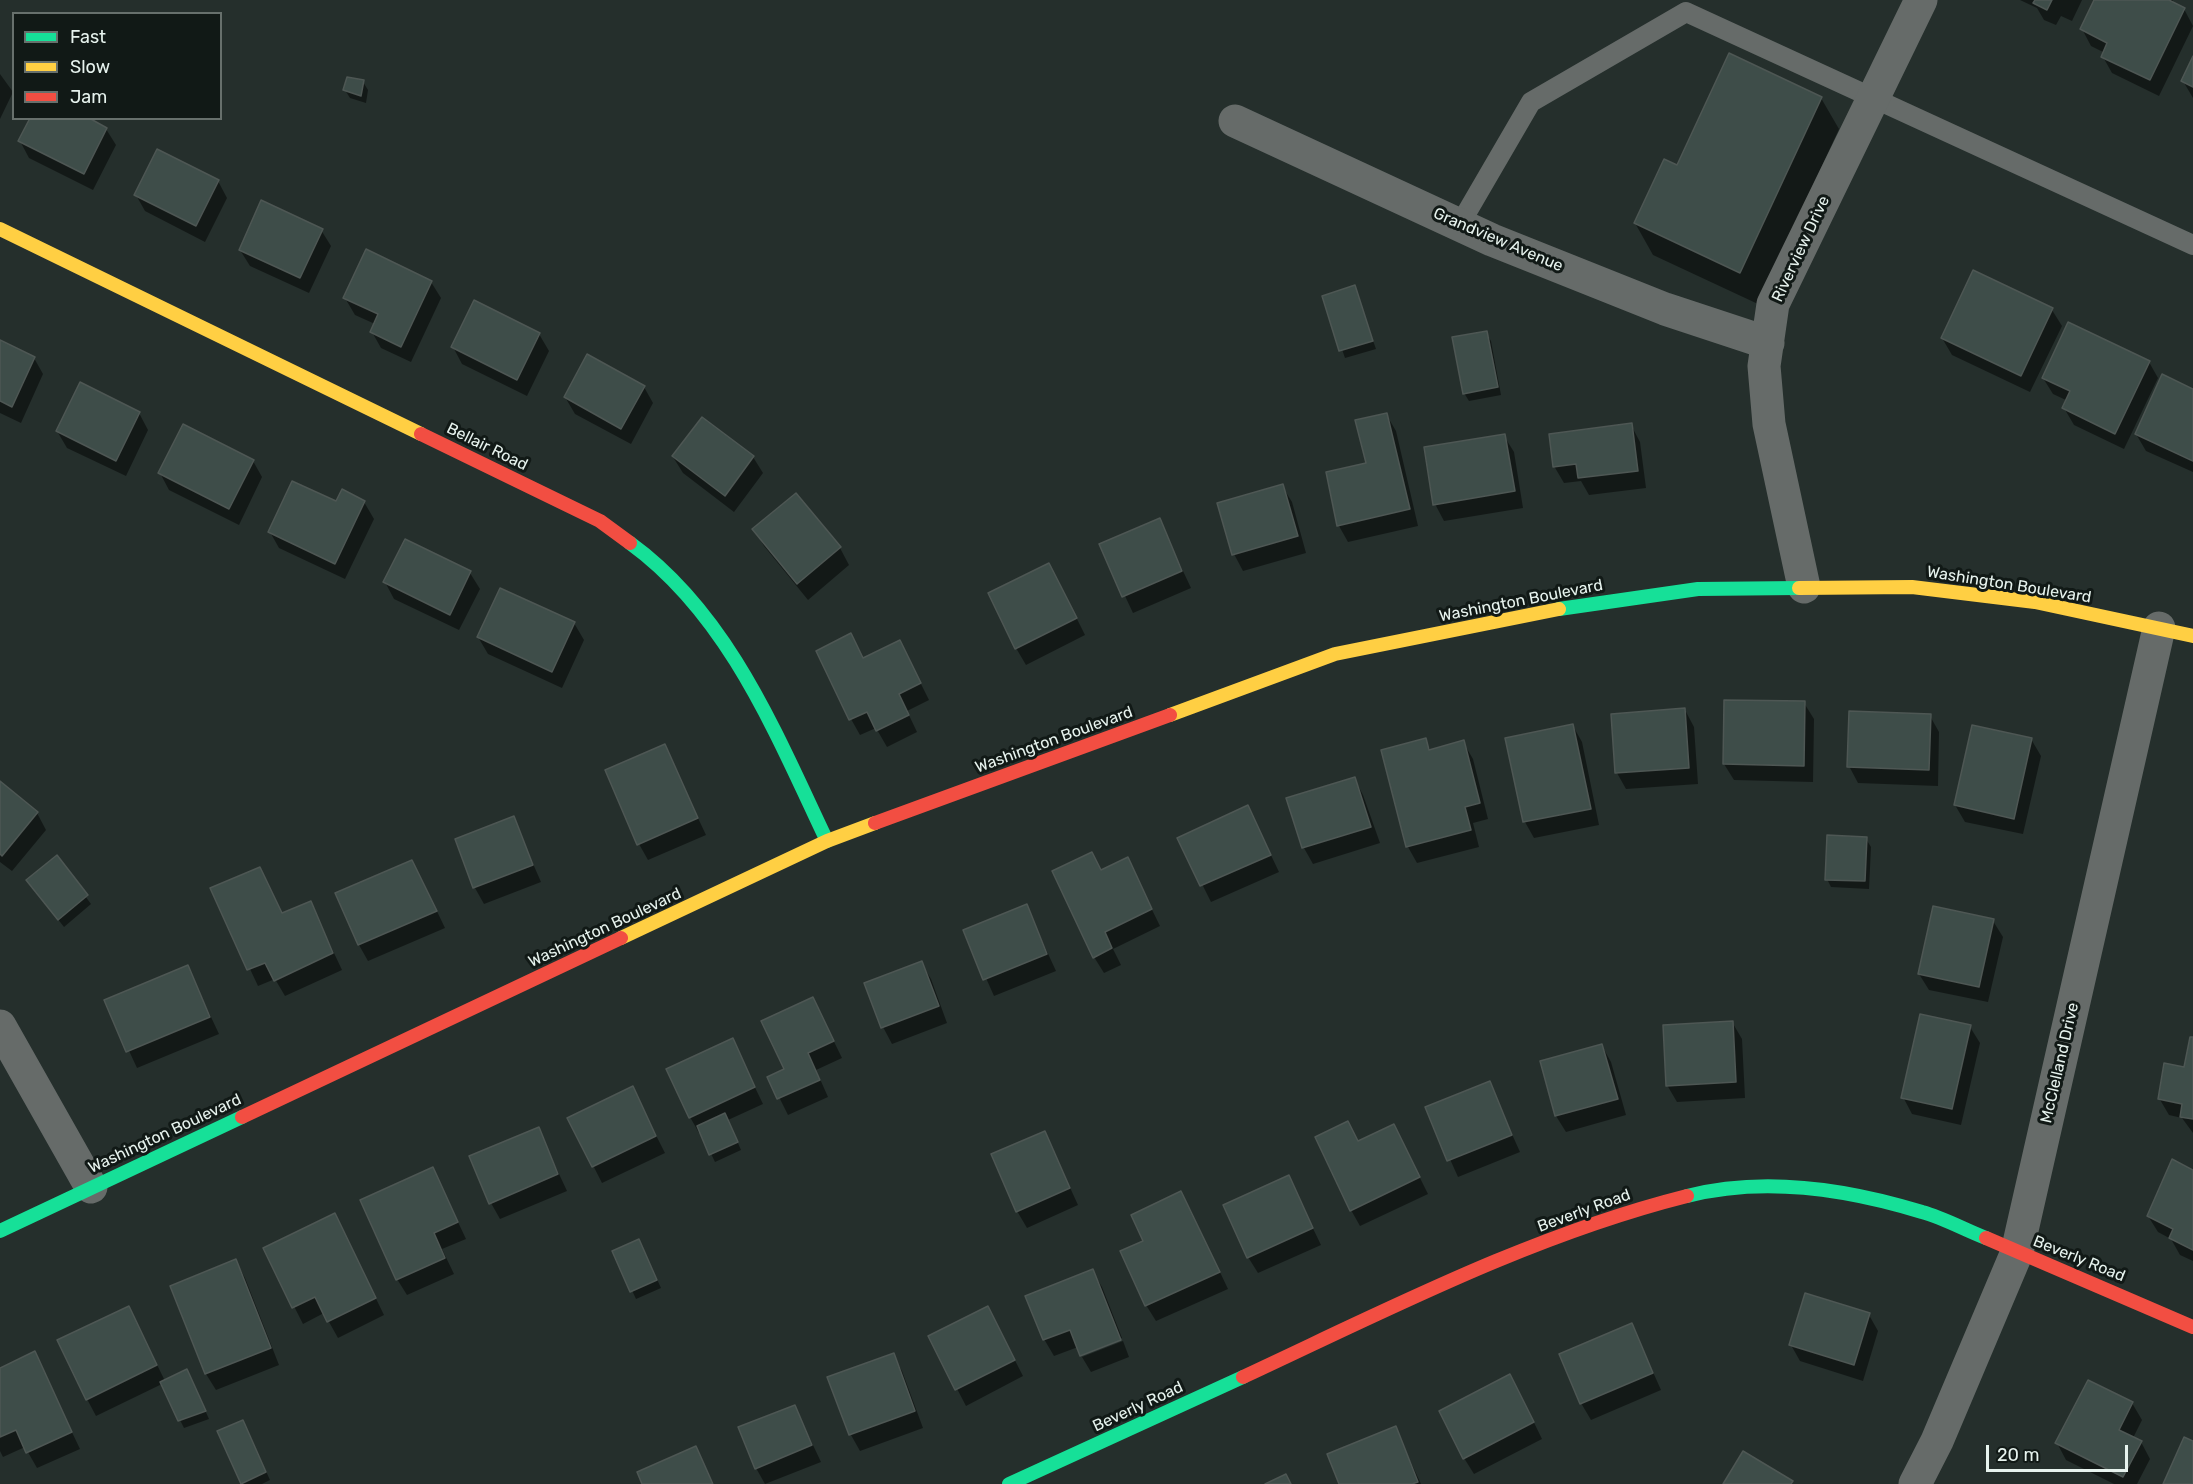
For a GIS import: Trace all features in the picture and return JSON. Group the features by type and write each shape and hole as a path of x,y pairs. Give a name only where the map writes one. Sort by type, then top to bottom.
{"street":[{"name":"Riverview Drive","path":"1804,587 1769,424 1764,366 1773,304 1921,0"},
{"name":"Grandview Avenue","path":"1235,121 1460,224 1665,309 1768,343"},
{"name":"Bellair Road","path":"0,229 600,521 660,565 713,627 760,701 827,841"},
{"name":"Washington Boulevard","path":"0,1231 827,841 1335,654 1578,605 1698,588 1912,587 2035,602 2193,636"},
{"name":"McClelland Drive","path":"1915,1484 1937,1441 2017,1252 2159,628"},
{"path":"0,1026 91,1187"},
{"name":"Beverly Road","path":"1009,1484 1455,1279 1623,1212 1705,1191 1767,1186 1836,1190 1924,1212 2193,1327"}],"lane":[{"path":"1460,224 1531,102 1686,12 2193,245"}],"building":[{"path":"2035,0 2052,0 2047,10 2033,3"},
{"path":"2094,0 2169,0 2185,8 2150,80 2101,57 2107,43 2080,29"},
{"path":"1729,53 1822,97 1740,273 1634,223 1664,159 1677,165"},
{"path":"2193,56 2193,87 2181,81"},
{"path":"347,77 364,80 361,96 343,90"},
{"path":"29,120 93,120 107,128 84,174 18,141"},
{"path":"157,149 219,180 196,226 134,195"},
{"path":"261,200 323,229 300,278 239,250"},
{"path":"366,249 432,281 401,347 370,332 378,314 343,298"},
{"path":"1973,270 2053,308 2021,376 1941,338"},
{"path":"1355,285 1373,341 1339,351 1322,296"},
{"path":"474,300 540,333 517,380 451,347"},
{"path":"2068,322 2150,361 2115,434 2062,408 2070,391 2042,378"},
{"path":"1487,331 1498,387 1463,394 1452,337"},
{"path":"0,340 35,357 12,407 0,401"},
{"path":"587,354 645,386 621,429 564,397"},
{"path":"2162,374 2193,389 2193,461 2135,434"},
{"path":"80,382 140,412 116,461 56,431"},
{"path":"1387,413 1410,509 1337,526 1326,472 1366,463 1355,420"},
{"path":"702,417 754,456 725,496 672,456"},
{"path":"1632,423 1638,471 1578,478 1576,464 1553,467 1549,434"},
{"path":"183,424 254,460 229,509 158,473"},
{"path":"1505,434 1515,491 1433,505 1424,447"},
{"path":"292,481 336,501 342,489 365,501 335,564 268,532"},
{"path":"1283,484 1298,536 1232,555 1217,503"},
{"path":"796,493 841,547 797,584 752,529"},
{"path":"1160,518 1182,571 1122,597 1099,544"},
{"path":"405,539 471,571 450,615 383,582"},
{"path":"1049,563 1077,618 1015,649 988,593"},
{"path":"500,588 575,622 552,672 477,637"},
{"path":"851,633 863,658 900,640 921,683 899,694 909,715 876,731 867,712 849,720 816,651"},
{"path":"1724,700 1805,701 1804,766 1723,764"},
{"path":"1685,708 1689,768 1615,773 1611,714"},
{"path":"1849,711 1931,714 1929,770 1847,767"},
{"path":"1573,724 1591,809 1523,822 1505,738"},
{"path":"1972,725 2032,738 2014,819 1954,805"},
{"path":"1426,738 1429,750 1464,740 1480,803 1465,807 1471,830 1406,847 1381,750"},
{"path":"665,744 698,818 637,845 605,770"},
{"path":"1355,777 1371,827 1302,848 1286,798"},
{"path":"0,781 38,812 2,856 0,854"},
{"path":"1248,805 1271,855 1200,886 1177,838"},
{"path":"514,816 533,865 473,888 455,839"},
{"path":"1827,835 1867,837 1865,881 1825,880"},
{"path":"1092,852 1101,870 1128,857 1152,909 1105,932 1112,948 1093,958 1052,871"},
{"path":"57,855 88,895 58,920 26,880"},
{"path":"412,860 437,911 358,945 335,893"},
{"path":"260,867 282,913 311,901 333,953 274,981 265,963 247,970 210,888"},
{"path":"1027,904 1047,954 983,980 963,930"},
{"path":"1933,906 1994,919 1979,987 1918,974"},
{"path":"922,961 939,1006 881,1028 864,983"},
{"path":"188,965 210,1017 126,1052 104,1000"},
{"path":"813,997 834,1041 808,1053 820,1080 777,1099 767,1077 784,1069 761,1021"},
{"path":"1920,1014 1971,1025 1952,1109 1901,1098"},
{"path":"1733,1021 1736,1082 1666,1086 1663,1025"},
{"path":"2190,1037 2193,1037 2193,1119 2180,1117 2182,1104 2158,1099 2164,1063 2184,1067"},
{"path":"733,1038 755,1087 689,1118 666,1069"},
{"path":"1602,1044 1618,1099 1555,1116 1540,1061"},
{"path":"1490,1081 1512,1135 1447,1161 1425,1107"},
{"path":"633,1086 656,1136 592,1167 567,1118"},
{"path":"725,1113 738,1142 709,1155 697,1126"},
{"path":"1348,1121 1358,1141 1394,1124 1420,1177 1350,1211 1315,1137"},
{"path":"539,1127 558,1174 489,1204 469,1156"},
{"path":"1045,1131 1070,1188 1016,1212 991,1154"},
{"path":"2172,1159 2193,1170 2193,1250 2169,1238 2173,1229 2147,1216"},
{"path":"433,1167 458,1222 434,1233 445,1258 396,1280 360,1200"},
{"path":"1289,1175 1313,1228 1247,1258 1223,1205"},
{"path":"1181,1191 1220,1272 1145,1306 1120,1251 1143,1241 1131,1215"},
{"path":"335,1213 376,1298 327,1322 315,1297 292,1308 263,1248"},
{"path":"639,1239 657,1280 630,1292 612,1251"},
{"path":"236,1259 271,1348 205,1374 170,1286"},
{"path":"1093,1269 1121,1340 1080,1356 1070,1330 1043,1340 1025,1296"},
{"path":"1805,1293 1870,1313 1854,1365 1789,1345"},
{"path":"129,1306 157,1365 86,1400 57,1340"},
{"path":"988,1306 1015,1360 955,1390 928,1336"},
{"path":"1632,1323 1653,1373 1580,1404 1559,1354"},
{"path":"35,1351 72,1432 26,1453 16,1430 0,1437 0,1368"},
{"path":"894,1353 915,1411 849,1435 827,1377"},
{"path":"187,1369 206,1411 178,1421 160,1382"},
{"path":"1510,1374 1534,1422 1463,1459 1439,1411"},
{"path":"2088,1380 2133,1402 2119,1430 2142,1441 2123,1477 2055,1443"},
{"path":"795,1405 812,1445 755,1469 738,1427"},
{"path":"243,1420 266,1472 241,1484 217,1431"},
{"path":"1396,1426 1418,1482 1412,1484 1339,1484 1327,1454"},
{"path":"2184,1437 2193,1441 2193,1484 2163,1484"},
{"path":"696,1446 713,1484 642,1484 637,1472"},
{"path":"1743,1451 1793,1481 1791,1484 1723,1484"},
{"path":"1286,1474 1291,1484 1265,1484"}],"traffic: fast":[{"path":"630,543 665,572 695,605 722,641 768,719 827,841"},
{"path":"1559,609 1698,589 1799,588"},
{"path":"0,1231 242,1117"},
{"path":"1687,1196 1716,1190 1775,1186 1835,1192 1894,1204 1930,1215 1986,1238"},
{"path":"1009,1484 1243,1377"}],"traffic: slow":[{"path":"0,229 421,434"},
{"path":"1799,588 1912,587 2035,602 2193,636"},
{"path":"1170,715 1335,654 1559,609"},
{"path":"621,938 827,841 875,823"}],"traffic: jam":[{"path":"421,434 600,521 630,543"},
{"path":"875,823 1170,715"},
{"path":"242,1117 621,938"},
{"path":"1243,1377 1461,1276 1516,1253 1572,1231 1687,1196"},
{"path":"1986,1238 2193,1327"}]}
